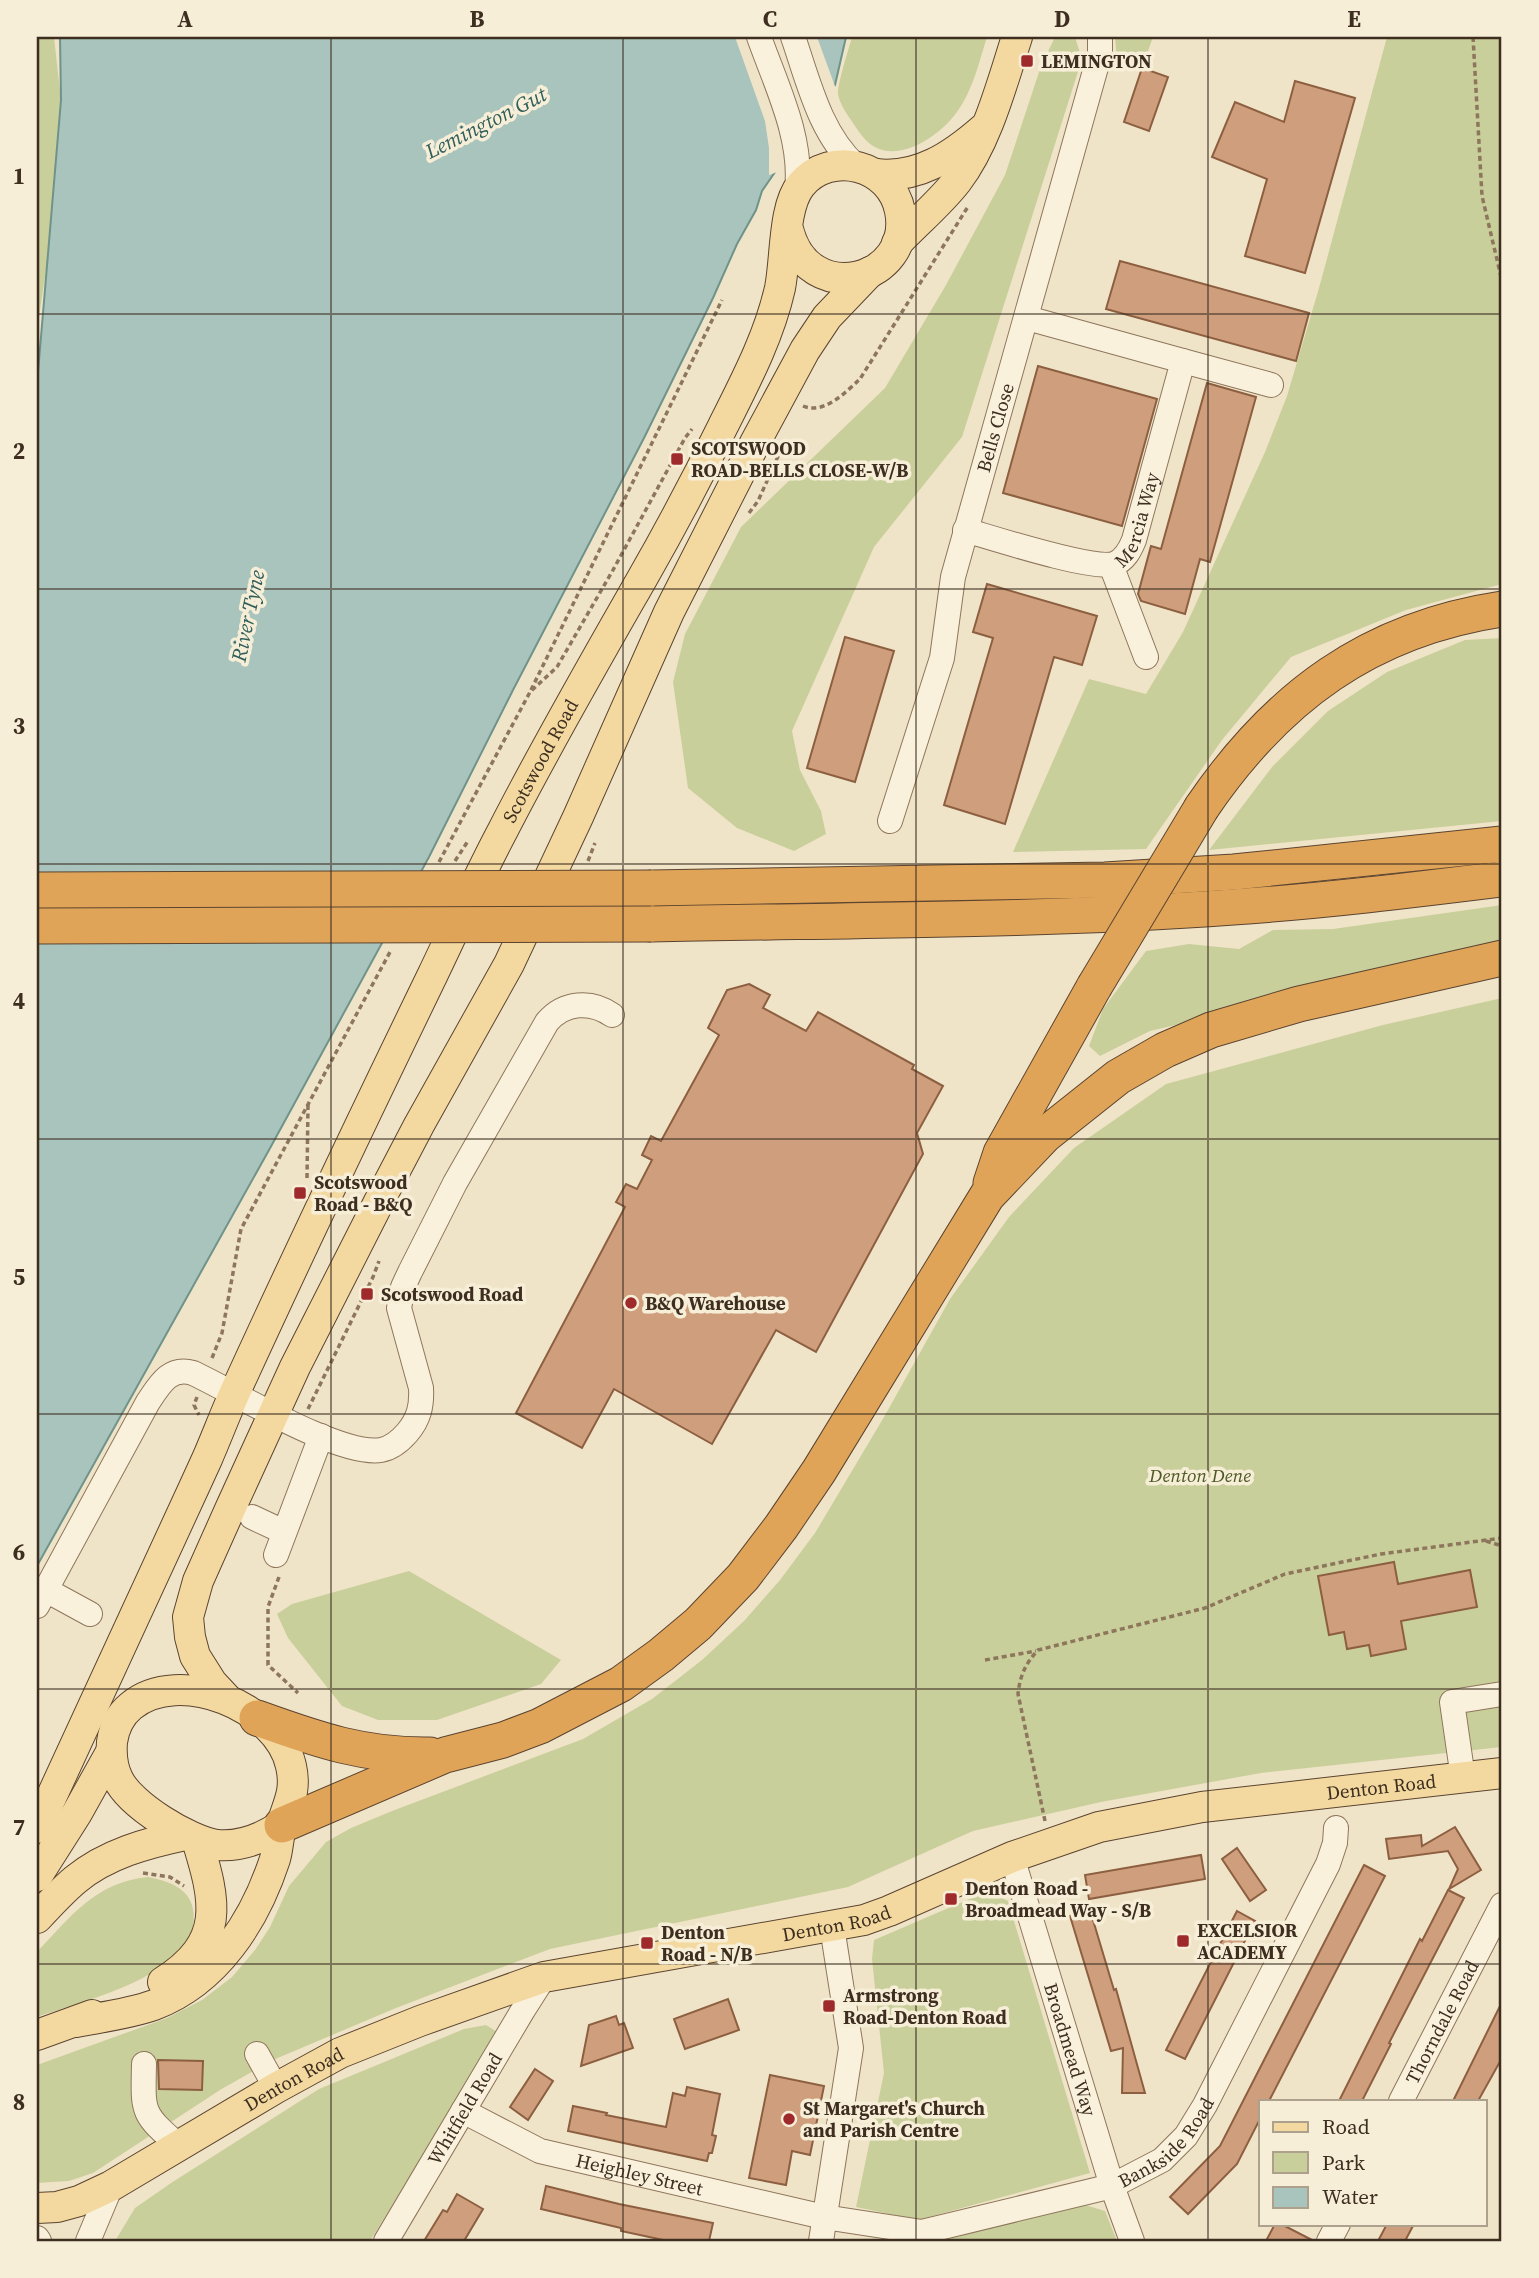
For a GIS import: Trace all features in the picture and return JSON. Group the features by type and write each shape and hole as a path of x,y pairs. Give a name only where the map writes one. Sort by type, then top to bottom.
{"highway":[{"path":"987,1196 1001,1153 1094,987 1202,807 1267,725 1329,674 1364,653 1438,622 1502,609"},
{"path":"37,890 651,888 1105,880 1234,872 1502,844"},
{"path":"37,926 651,924 1103,915 1233,908 1364,896 1502,879"},
{"path":"282,1825 445,1755 503,1740 540,1726 631,1677 661,1656 698,1624 743,1577 819,1471 987,1196 1045,1135 1118,1077 1165,1050 1211,1030 1299,1004 1502,958"},
{"path":"257,1718 308,1737 358,1750 399,1756 445,1755"}],"main road":[{"path":"76,2022 129,2012 174,1996 214,1966 241,1932 262,1892 276,1855 292,1796 291,1764 274,1733 257,1718 226,1698 212,1683 195,1656 188,1617 198,1581 295,1367 419,1125 509,964 578,817 669,611 756,441 827,317 870,272 886,260 897,243 956,183 975,151 1017,37"},
{"path":"870,272 847,279 824,275 813,270 797,253 788,229 788,216 797,177 805,180 829,167 857,163 890,176 915,172 949,155 985,127"},
{"path":"857,163 892,190 900,211 897,243"},
{"name":"Scotswood Road","path":"37,1828 341,1164 502,830 674,523 744,386 775,307 785,262 788,229"},
{"path":"109,1670 108,1715 114,1767 122,1786 146,1808 191,1837 217,1844 243,1842 264,1836 282,1825"},
{"path":"37,1875 77,1814 125,1712 150,1695 180,1690 226,1698"},
{"name":"Denton Road","path":"37,2208 57,2207 79,2201 111,2186 340,2053 544,1977 832,1927 889,1911 1012,1857 1099,1827 1202,1807 1502,1773"},
{"path":"37,1918 76,1879 106,1860 158,1841 191,1837"},
{"path":"37,2035 76,2022 151,1990 171,1977 202,1945 209,1930 213,1901 207,1872 191,1837"}],"street":[{"path":"759,37 785,110 797,177"},
{"path":"793,37 825,123 857,163"},
{"name":"Bells Close","path":"890,821 942,658 953,577 1100,53 1100,37"},
{"path":"1027,318 1271,385"},
{"name":"Mercia Way","path":"965,530 1070,559 1111,565 1120,561 1134,540 1183,361"},
{"path":"1111,565 1146,657"},
{"path":"90,1615 41,1598 148,1402 161,1384 175,1372 187,1371 321,1436 360,1449 379,1450 392,1446 412,1427 419,1414 421,1388 399,1308 403,1287 410,1272 455,1182 547,1022 554,1014 574,1006 589,1005 612,1015"},
{"path":"276,1555 321,1436"},
{"path":"252,1517 284,1532"},
{"path":"1463,1778 1452,1702 1502,1693"},
{"name":"Bankside Road","path":"823,2229 922,2232 1112,2186 1162,2160 1186,2136 1205,2105 1328,1864 1335,1843 1336,1828"},
{"name":"Broadmead Way","path":"1012,1857 1112,2186 1132,2241"},
{"name":"Thorndale Road","path":"1402,2100 1502,1905"},
{"path":"823,2229 850,2048 832,1927"},
{"name":"Whitfield Road","path":"386,2241 544,1977"},
{"path":"257,2054 276,2088"},
{"path":"144,2064 144,2102 148,2116 179,2146"},
{"name":"Heighley Street","path":"463,2111 540,2151 823,2229"},
{"path":"88,2241 111,2186"}],"path":[{"path":"1473,37 1482,196 1502,281"},
{"path":"796,403 810,409 826,405 844,394 860,379 968,211 970,202"},
{"path":"530,692 722,300"},
{"path":"985,1660 1038,1650 1205,1608 1285,1574 1381,1555 1502,1538"},
{"path":"1484,1540 1502,1546"},
{"path":"276,1555 282,1568 268,1607 268,1665 298,1693"},
{"path":"1038,1650 1020,1677 1018,1695 1050,1843"},
{"path":"133,1874 170,1877 187,1888"}],"green space":[{"path":"37,37 54,37 61,100 48,256 37,331"},
{"path":"852,37 987,37 971,85 957,112 933,136 923,142 890,151 875,147 864,138 839,98 839,83"},
{"path":"1055,37 1075,37 1082,59 962,437 874,547 792,731 800,770 821,811 826,834 794,851 737,828 688,788 673,682 685,634 741,527 885,388 946,285 1005,175 1041,66"},
{"path":"1115,37 1153,37 1142,68 1125,69 1117,61"},
{"path":"1387,37 1502,37 1502,584 1406,610 1291,657 1222,740 1146,849 1013,852 1089,679 1146,694 1183,632 1265,452 1287,396"},
{"path":"1502,638 1502,821 1209,850 1272,767 1328,711 1387,672 1465,640"},
{"path":"1502,905 1502,950 1150,1031 1100,1056 1089,1046 1103,1009 1146,951 1189,944 1239,949 1273,930 1333,929"},
{"name":"Denton Dene","path":"1502,998 1502,1747 1261,1773 1101,1802 973,1831 848,1887 550,1949 396,2008 273,2060 220,2090 93,2173 69,2181 37,2183 37,2065 167,2018 202,2000 232,1977 270,1927 289,1886 326,1842 392,1811 583,1739 652,1699 702,1660 744,1621 780,1580 815,1533 950,1299 1009,1217 1074,1148 1166,1084 1383,1025"},
{"path":"409,1571 561,1660 541,1684 437,1720 378,1720 342,1706 288,1638 277,1614 292,1604"},
{"path":"148,1877 176,1886 191,1901 192,1932 180,1951 161,1968 136,1981 37,2017 37,1952 73,1914 99,1893 130,1880"},
{"path":"988,1891 1008,1901 1090,2173 918,2220 856,2207 884,2073 872,1959 874,1940"},
{"path":"486,2025 499,2033 370,2241 115,2241 135,2208 319,2089 464,2029"},
{"path":"1082,2204 1105,2211 1117,2241 941,2241"}],"water":[{"path":"60,37 846,37 835,85 762,191 756,210 644,438 429,857 37,1566 37,384 61,100"}],"pier":[{"path":"735,37 817,37 836,89 780,171 769,175 765,121"}],"building":[{"path":"1142,68 1168,77 1149,131 1124,122"},
{"path":"1295,81 1355,98 1305,273 1245,256 1267,179 1212,157 1235,102 1284,122"},
{"path":"1120,261 1309,313 1296,361 1106,309"},
{"path":"1038,366 1157,399 1122,526 1003,493"},
{"path":"1207,383 1256,397 1210,562 1200,559 1185,614 1141,601 1138,594 1151,546 1161,549"},
{"path":"987,584 1097,616 1082,665 1054,657 1005,824 944,805 993,638 973,632"},
{"path":"845,637 894,651 855,782 807,768"},
{"path":"749,984 770,995 763,1008 806,1031 818,1012 914,1065 912,1069 943,1086 917,1133 923,1154 816,1352 776,1330 712,1444 614,1389 582,1448 516,1413 625,1207 616,1202 626,1184 637,1189 652,1160 642,1155 651,1136 661,1141 719,1035 708,1028 727,990"},
{"path":"1394,1562 1398,1584 1470,1570 1477,1607 1401,1621 1406,1649 1371,1656 1369,1645 1347,1649 1344,1632 1329,1635 1318,1576"},
{"path":"1455,1827 1481,1870 1449,1889 1458,1869 1448,1851 1389,1859 1386,1839 1421,1835 1422,1846"},
{"path":"1237,1848 1266,1890 1250,1901 1222,1859"},
{"path":"1201,1855 1205,1879 1089,1899 1085,1875"},
{"path":"1364,1865 1385,1876 1270,2100 1259,2100 1259,2121 1237,2164 1188,2214 1170,2197 1220,2146"},
{"path":"1448,1890 1464,1898 1363,2100 1340,2100 1420,1939 1422,1941"},
{"path":"1090,1910 1114,1990 1116,1989 1145,2093 1122,2093 1123,2048 1111,2051 1070,1916"},
{"path":"1237,1911 1255,1921 1185,2059 1166,2050"},
{"path":"728,1999 739,2030 685,2049 674,2019"},
{"path":"1502,2002 1502,2058 1479,2100 1453,2100"},
{"path":"616,2016 619,2025 624,2023 633,2048 581,2066 589,2025"},
{"path":"158,2060 203,2061 202,2090 159,2089"},
{"path":"535,2069 553,2081 528,2120 510,2107"},
{"name":"St Margaret's Church and Parish Centre","path":"770,2075 824,2086 810,2155 792,2151 786,2185 749,2178"},
{"path":"687,2087 720,2094 712,2135 716,2136 707,2161 568,2131 573,2106 666,2127 673,2093 685,2096"},
{"path":"546,2186 713,2223 709,2241 668,2241 541,2209"},
{"path":"457,2194 483,2209 464,2241 424,2241 443,2210 447,2212"},
{"path":"1274,2226 1285,2226 1314,2241 1266,2241"},
{"path":"1386,2226 1413,2226 1405,2241 1378,2241"}],"place":[{"name":"LEMINGTON","path":"1027,61"},
{"name":"SCOTSWOOD ROAD-BELLS CLOSE-W/B","path":"677,459"},
{"name":"Scotswood Road - B&Q","path":"300,1193"},
{"name":"Scotswood Road","path":"367,1294"},
{"name":"B&Q Warehouse","path":"631,1303"},
{"name":"Denton Road - Broadmead Way - S/B","path":"951,1899"},
{"name":"EXCELSIOR ACADEMY","path":"1183,1941"},
{"name":"Denton Road - N/B","path":"647,1943"},
{"name":"Armstrong Road-Denton Road","path":"829,2006"},
{"name":"St Margaret's Church and Parish Centre","path":"789,2119"}],"water label":[{"name":"Lemington Gut","path":"486,123"},
{"name":"River Tyne","path":"248,616"}]}
